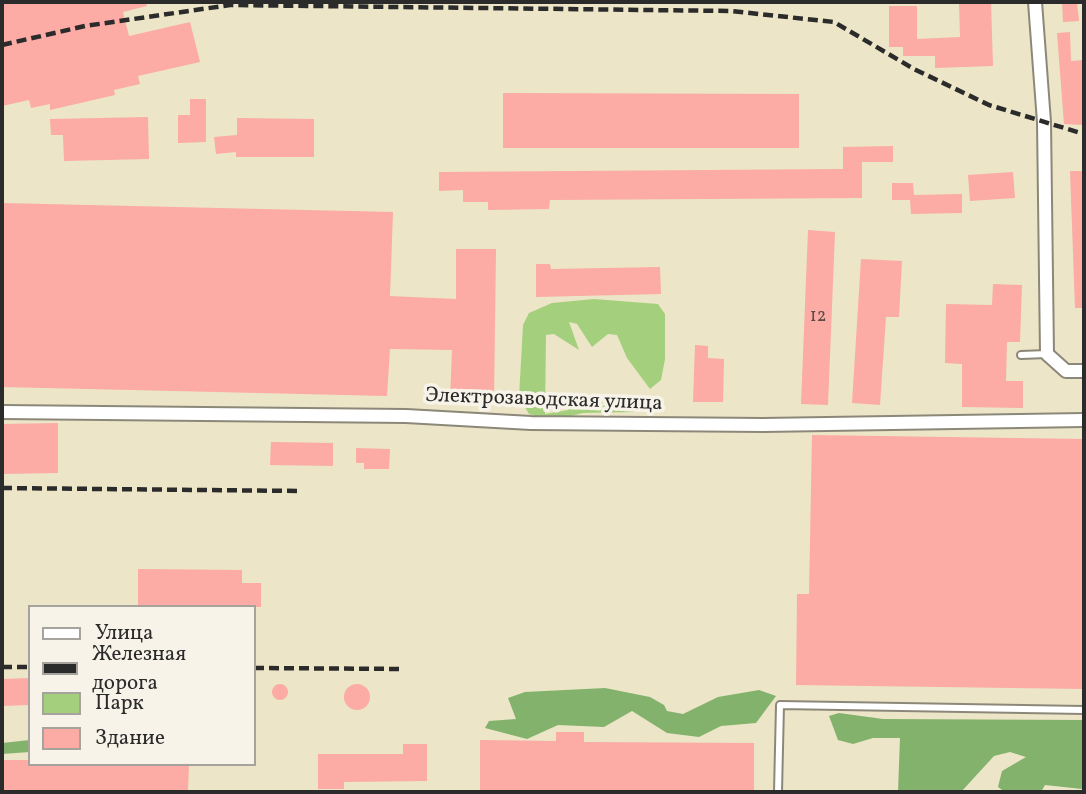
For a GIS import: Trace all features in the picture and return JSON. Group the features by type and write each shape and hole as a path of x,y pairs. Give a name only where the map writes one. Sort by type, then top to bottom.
{"street":[{"path":"1035,2 1044,122 1048,354 1066,371 1084,371"},
{"name":"Электрозаводская улица","path":"2,412 406,416 530,423 763,425 1084,421"}],"lane":[{"path":"1021,355 1048,354"},
{"path":"778,792 780,705 1084,710"}],"green space":[{"path":"594,299 658,304 665,314 665,359 661,380 650,389 627,358 617,335 608,334 592,347 577,324 569,322 579,350 554,334 546,335 545,414 568,410 578,398 600,408 618,398 645,398 650,407 632,412 583,413 551,421 529,414 519,397 523,325 529,313 552,303"},
{"path":"605,688 650,697 664,705 667,711 683,714 718,697 759,690 776,696 756,723 721,726 699,737 667,733 632,711 604,727 558,725 527,739 485,728 489,721 516,719 508,698 525,692"},
{"path":"839,713 883,719 1084,720 1084,791 1045,785 1041,792 1005,792 998,787 1002,771 1026,757 1010,752 994,756 961,792 898,792 900,738 873,738 853,744 838,740 829,716"},
{"path":"28,740 28,752 2,754 2,743"}],"building":[{"path":"2,2 146,2 147,6 123,12 129,36 190,22 200,62 138,76 140,84 114,90 115,95 50,110 50,104 31,108 29,100 2,106"},
{"path":"959,2 991,2 993,66 935,68 935,56 903,56 903,47 889,47 889,6 917,6 917,39 960,37"},
{"path":"1062,2 1077,2 1079,21 1063,22"},
{"path":"1070,32 1071,61 1084,60 1084,125 1064,124 1057,33"},
{"path":"503,93 799,94 799,148 503,148"},
{"path":"190,99 206,99 206,142 178,143 178,115 190,115"},
{"path":"148,117 149,159 64,161 63,135 51,135 50,119"},
{"path":"237,118 314,119 314,157 236,157 236,152 216,154 214,137 237,135"},
{"path":"893,146 893,162 862,162 862,198 550,200 549,209 488,210 488,202 463,202 463,190 439,191 439,172 843,169 843,147"},
{"path":"1070,171 1084,171 1084,308 1075,308"},
{"path":"1013,172 1015,198 970,201 968,175"},
{"path":"892,183 913,183 914,195 962,194 962,213 911,214 910,200 892,200"},
{"path":"2,203 393,212 390,296 456,299 456,249 496,249 494,400 450,399 452,350 390,349 387,396 2,387"},
{"path":"808,230 835,232 828,405 801,404"},
{"path":"861,259 902,261 899,317 886,317 880,405 852,403"},
{"path":"536,264 550,264 551,269 660,267 661,294 536,297"},
{"path":"993,284 1022,285 1020,342 1007,342 1006,381 1023,381 1023,408 962,407 962,364 945,363 946,304 992,305"},
{"path":"695,345 708,346 708,358 724,359 723,402 693,402"},
{"path":"58,423 58,473 2,474 2,424"},
{"path":"812,435 1084,439 1084,689 796,685 797,594 809,594"},
{"path":"271,442 333,443 333,466 270,465"},
{"path":"356,448 390,449 389,469 364,469 364,463 356,463"},
{"path":"138,569 242,570 242,583 261,583 261,607 138,605"},
{"path":"28,678 28,705 2,706 2,679"},
{"path":"280,684 288,692 280,700 272,692"},
{"path":"357,684 366,688 370,697 366,706 357,710 348,706 344,697 348,688"},
{"path":"556,732 584,732 584,742 754,743 754,792 480,792 480,740 556,741"},
{"path":"403,744 427,744 427,781 344,782 344,789 318,789 318,754 403,754"},
{"path":"2,760 28,760 28,766 189,766 188,792 2,792"}],"railway":[{"path":"2,45 85,26 230,5 731,11 834,22 914,69 989,105 1084,134"},
{"path":"2,488 300,491"},
{"path":"2,667 28,667"},
{"path":"256,668 403,669"}]}
